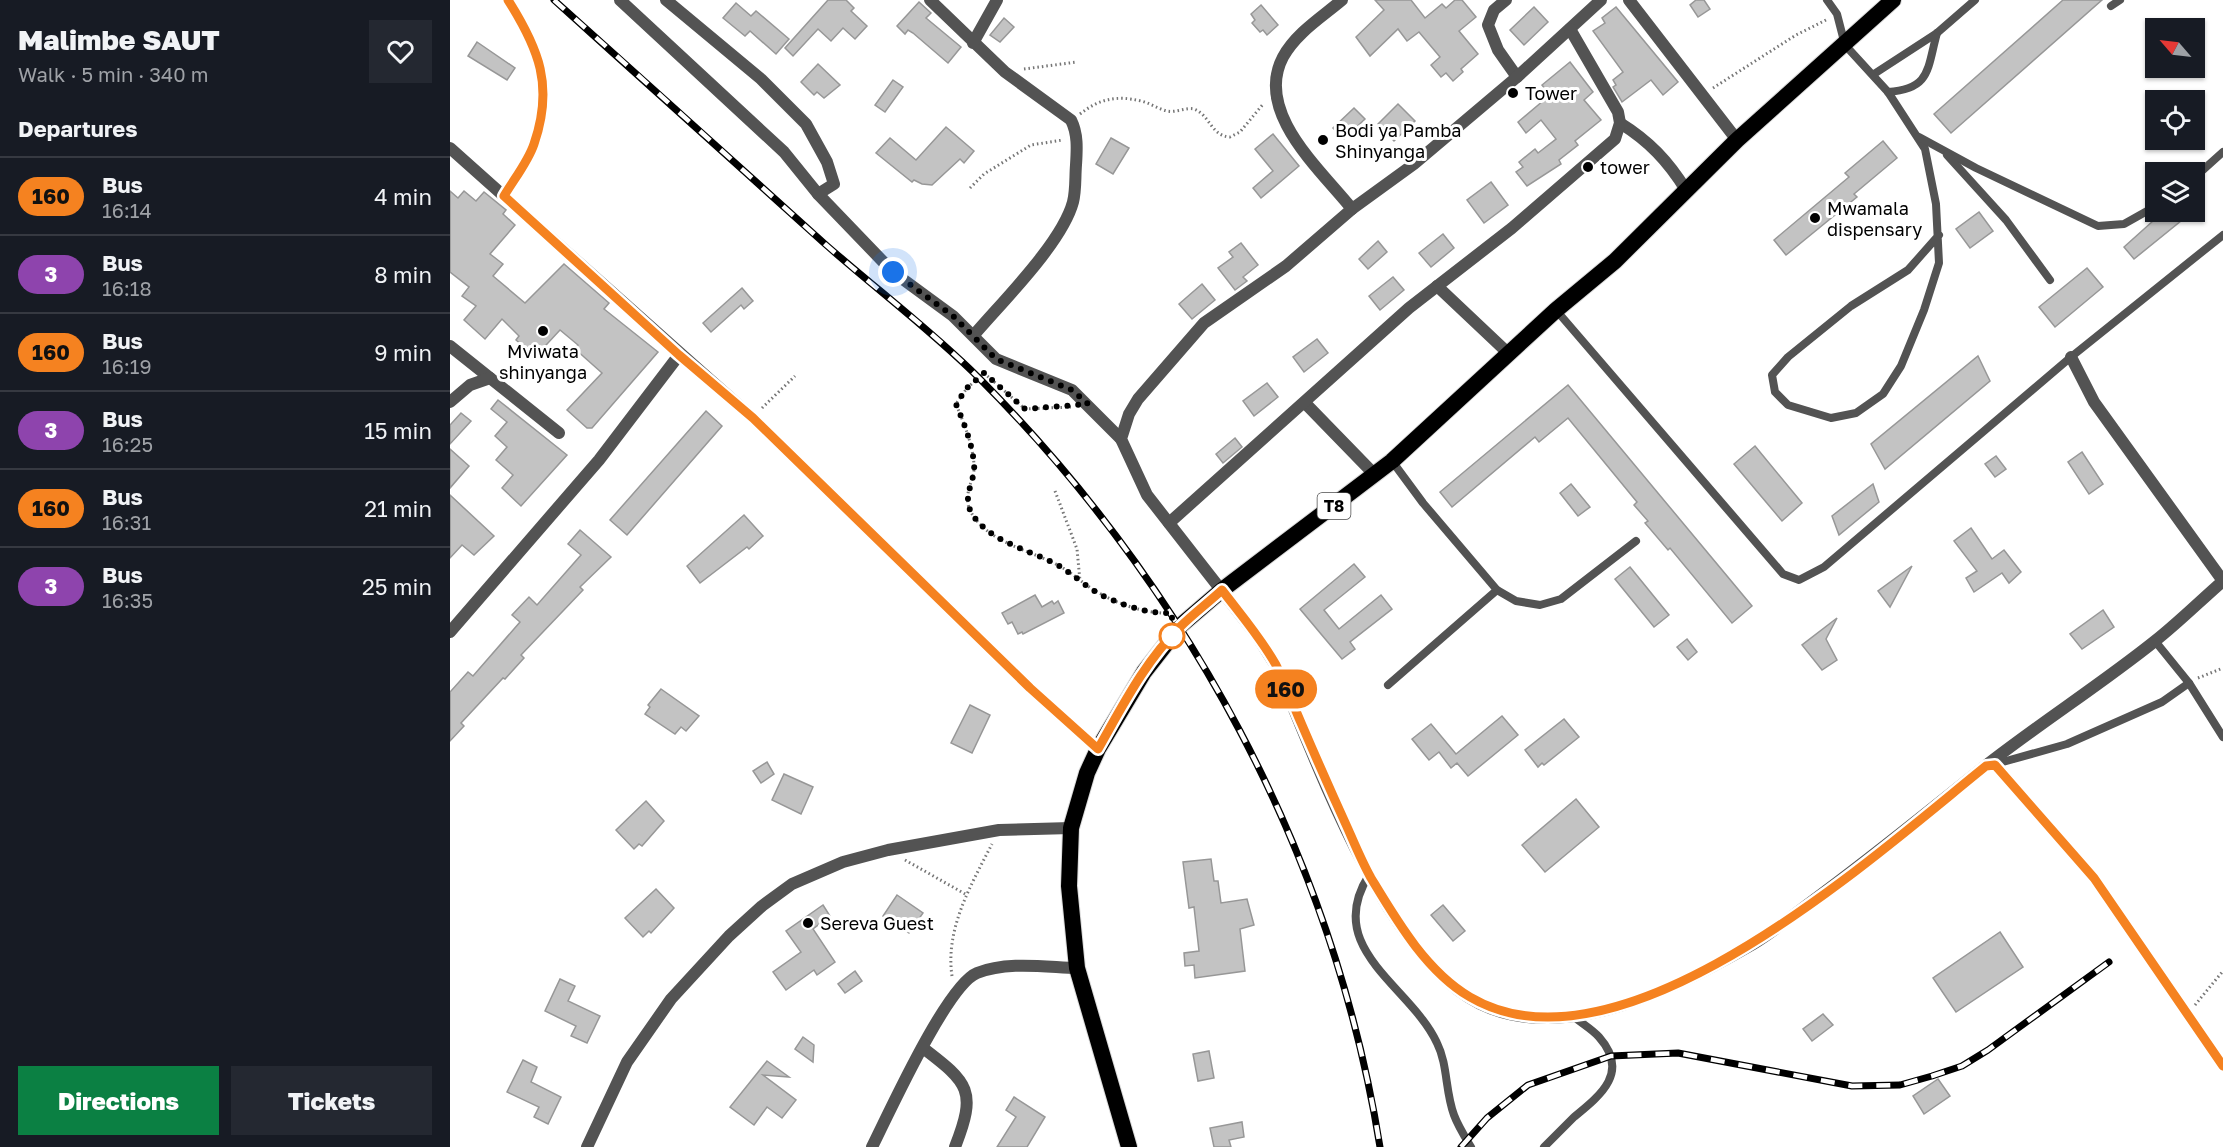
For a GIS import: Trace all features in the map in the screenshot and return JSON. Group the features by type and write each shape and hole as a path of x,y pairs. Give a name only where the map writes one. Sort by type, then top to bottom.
{"highway":[{"name":"T8","path":"1129,1147 1077,968 1069,886 1071,828 1087,773 1098,749 1144,672 1180,626 1222,590 1392,461 1556,310 1614,261 1737,140 1893,0"}],"street":[{"path":"504,196 534,145 544,104 542,64 527,29 508,0"},
{"path":"620,0 784,152 818,194 893,272 953,316 996,359 1072,390 1121,439 1147,495 1222,590 1276,666 1369,875 1407,934 1433,967 1458,990 1494,1009 1512,1015 1547,1019 1573,1017 1620,1006 1677,982 1755,943 2155,641 2223,581 2094,402 2071,357"},
{"path":"666,0 762,79 806,124 826,162 834,184 818,194"},
{"path":"930,0 1005,72 1073,125 1077,150 1072,202 1060,228 1037,260 974,335"},
{"path":"973,43 997,0"},
{"path":"1342,0 1303,32 1284,56 1274,88 1276,104 1285,123 1311,160 1352,209"},
{"path":"1506,0 1494,10 1488,25 1498,50 1517,77"},
{"path":"1121,439 1129,414 1138,399 1204,323 1286,266 1352,209 1414,164 1517,77 1601,0"},
{"path":"1629,0 1737,140"},
{"path":"1169,524 1409,308 1498,240 1615,139 1620,123 1618,112 1570,29"},
{"path":"1620,123 1644,138 1663,156 1686,190"},
{"path":"450,148 679,355 753,418 1030,688 1098,749"},
{"path":"1437,286 1509,354"},
{"path":"450,346 559,433"},
{"path":"450,632 599,460 679,355"},
{"path":"450,402 470,385 490,378"},
{"path":"1305,404 1375,475"},
{"path":"587,1147 627,1062 671,999 729,936 762,906 792,884 843,862 888,850 999,830 1071,828"},
{"path":"872,1147 923,1048 954,992 963,981 976,973 997,967 1077,968"},
{"path":"923,1048 948,1066 964,1085 966,1118 955,1147"}],"lane":[{"path":"1827,0 1837,14 1845,45 1874,74 1919,136 1934,184 1939,235 1939,263 1924,310 1901,366 1883,394 1856,413 1831,418 1788,405 1775,392 1772,375 1788,357 1851,306 1908,270 1939,235"},
{"path":"1874,74 1937,33 1975,0"},
{"path":"2111,6 2120,0"},
{"path":"1888,92 1916,87 1923,79 1937,33"},
{"path":"1919,136 1942,151 2098,226 2124,224 2145,212"},
{"path":"1942,151 2006,220 2050,280"},
{"path":"2205,168 2223,152"},
{"path":"1556,310 1783,574 1799,580 1812,576 1824,567 2071,357 2223,235"},
{"path":"1392,461 1423,503 1497,590 1526,604 1551,604 1561,599 1636,541"},
{"path":"1388,685 1497,590"},
{"path":"2155,641 2189,683 2223,736"},
{"path":"2189,683 2162,702 2067,744 1991,765 2094,878 2163,982 2188,1013 2223,1066"},
{"path":"1369,875 1356,901 1357,927 1363,946 1382,975 1429,1026 1444,1062 1454,1115 1471,1147"},
{"path":"1544,1147 1600,1096 1610,1082 1613,1069 1611,1056 1599,1037 1573,1017"}],"path":[{"path":"1703,94 1796,35 1837,14"},
{"path":"1005,72 1077,62"},
{"path":"970,188 984,174 1019,151 1031,145 1059,142 1073,125 1102,99 1141,101 1165,111 1196,110 1216,133 1230,137 1240,132 1252,119 1274,88"},
{"path":"1088,404 1025,409 984,373 967,388 956,404 973,447 975,468 968,495 970,510 978,522 994,535 1055,564 1101,595 1132,607 1162,614 1194,615"},
{"path":"753,418 795,376"},
{"path":"1055,491 1077,549 1080,581"},
{"path":"2189,683 2223,668"},
{"path":"954,992 950,958 953,936 966,895 999,830"},
{"path":"888,850 966,895"},
{"path":"2188,1013 2223,971"}],"building":[{"path":"828,0 846,0 854,8 851,11 867,26 855,39 843,28 831,41 818,29 793,56 785,48"},
{"path":"1375,0 1411,0 1425,18 1442,4 1446,8 1455,0 1462,0 1476,17 1459,31 1478,54 1461,69 1463,72 1453,81 1446,73 1441,77 1431,65 1440,57 1419,32 1407,41 1398,29 1370,56 1356,37 1384,10"},
{"path":"1696,0 1704,0 1710,9 1698,17 1690,5"},
{"path":"2063,0 2102,0 1951,133 1934,114"},
{"path":"919,2 931,13 926,18 961,47 948,63 913,33 908,30 905,34 897,26"},
{"path":"736,3 751,16 756,11 789,39 776,54 750,31 745,36 723,18"},
{"path":"1261,5 1278,25 1267,35 1263,30 1260,32 1252,23 1255,20 1251,14"},
{"path":"1534,7 1548,22 1524,45 1510,30"},
{"path":"1616,7 1678,82 1663,95 1651,80 1622,102 1613,87 1616,85 1613,80 1623,72 1593,31 1605,23 1602,18"},
{"path":"1004,18 1014,27 1000,42 990,35"},
{"path":"477,42 515,68 507,80 468,56"},
{"path":"1570,62 1593,92 1584,100 1601,120 1575,141 1578,145 1559,160 1561,164 1527,186 1516,172 1523,167 1519,162 1535,149 1538,153 1556,139 1541,120 1526,133 1518,122 1550,95 1542,85"},
{"path":"818,64 840,85 824,98 817,92 814,95 801,82"},
{"path":"893,80 903,87 885,112 875,105"},
{"path":"1398,104 1415,121 1394,141 1378,124"},
{"path":"1354,108 1365,119 1344,139 1333,128"},
{"path":"946,127 974,151 964,163 960,159 932,185 914,180 912,182 876,153 890,138 916,160"},
{"path":"1273,134 1299,166 1261,198 1253,188 1273,171 1255,149"},
{"path":"1111,138 1129,148 1113,174 1096,164"},
{"path":"1883,141 1897,158 1854,194 1857,197 1786,255 1774,240 1849,177 1845,173"},
{"path":"1491,182 1508,205 1484,223 1467,200"},
{"path":"450,191 458,198 464,191 476,201 484,192 506,210 503,214 515,225 490,254 503,264 493,276 525,303 564,264 609,303 604,309 658,352 592,428 587,428 567,410 602,373 575,349 578,345 560,330 535,357 516,340 519,336 502,319 485,339 464,320 476,306 462,296 469,287 450,272"},
{"path":"1979,212 1993,231 1970,248 1956,229"},
{"path":"2152,222 2180,222 2134,259 2124,247"},
{"path":"1443,234 1454,248 1431,267 1419,253"},
{"path":"1378,241 1387,252 1368,269 1359,259"},
{"path":"1241,243 1258,265 1243,277 1247,281 1235,290 1218,268 1233,257 1229,252"},
{"path":"2087,268 2103,287 2055,327 2039,307"},
{"path":"1393,277 1404,290 1380,310 1369,296"},
{"path":"1202,284 1215,300 1192,319 1179,304"},
{"path":"742,288 753,301 744,309 741,305 711,332 703,323"},
{"path":"1317,339 1328,353 1304,372 1293,357"},
{"path":"1978,356 1990,381 1885,469 1871,444"},
{"path":"1267,383 1278,397 1254,416 1243,401"},
{"path":"1568,385 1752,606 1732,623 1670,548 1668,550 1645,523 1648,521 1634,505 1637,502 1568,418 1539,442 1535,437 1452,507 1440,492"},
{"path":"498,400 567,455 521,506 502,488 513,475 496,460 507,447 495,436 507,422 491,409"},
{"path":"706,411 722,426 627,535 610,520"},
{"path":"461,413 471,421 450,444 450,425"},
{"path":"1235,438 1242,447 1223,463 1216,454"},
{"path":"1755,446 1802,503 1782,521 1734,464"},
{"path":"450,449 469,466 450,488"},
{"path":"2082,452 2103,484 2089,494 2068,462"},
{"path":"1996,456 2006,469 1995,477 1985,464"},
{"path":"1571,484 1590,507 1578,516 1560,493"},
{"path":"1873,484 1879,502 1839,535 1832,516"},
{"path":"450,495 494,536 474,555 462,545 450,558"},
{"path":"744,515 763,536 749,549 747,547 700,583 687,566"},
{"path":"1971,528 1992,559 2004,550 2021,572 2009,583 2002,573 1974,592 1966,578 1977,571 1954,541"},
{"path":"580,530 611,557 580,587 583,590 521,655 524,658 461,723 464,726 450,741 450,692 468,672 473,676 520,622 512,615 529,597 537,605 581,555 568,544"},
{"path":"1354,564 1365,577 1324,610 1339,629 1381,595 1392,609 1350,642 1355,649 1342,659 1300,609"},
{"path":"1912,566 1890,607 1878,591"},
{"path":"1630,567 1669,615 1654,627 1615,579"},
{"path":"1035,595 1042,607 1052,601 1054,604 1058,601 1064,613 1023,634 1022,632 1018,634 1012,622 1008,624 1002,613"},
{"path":"2103,610 2114,627 2082,649 2070,634"},
{"path":"1837,618 1826,639 1837,660 1822,670 1802,645"},
{"path":"1687,639 1697,652 1688,660 1677,647"},
{"path":"661,689 699,716 686,731 681,727 675,734 645,714 650,707 648,705"},
{"path":"970,705 990,715 972,753 951,743"},
{"path":"1502,716 1518,735 1468,776 1457,763 1451,768 1439,752 1429,760 1412,739 1431,724 1456,754"},
{"path":"1564,719 1579,737 1544,765 1542,763 1538,767 1525,750"},
{"path":"767,762 774,774 761,783 753,771"},
{"path":"784,774 813,787 801,814 772,800"},
{"path":"1576,799 1599,827 1545,872 1522,845"},
{"path":"646,801 664,821 642,846 639,844 634,849 616,830"},
{"path":"1211,859 1214,881 1218,881 1221,903 1247,899 1254,925 1240,929 1245,971 1195,978 1194,965 1185,966 1184,953 1199,951 1194,907 1189,908 1183,862"},
{"path":"656,889 674,908 651,933 649,931 643,937 625,918"},
{"path":"897,895 923,913 909,933 883,916"},
{"path":"823,905 830,916 813,929 835,962 817,975 814,970 786,990 773,972 801,952 786,931"},
{"path":"1443,905 1465,931 1453,941 1431,915"},
{"path":"2000,932 2023,967 1956,1012 1933,978"},
{"path":"855,971 862,981 845,993 838,984"},
{"path":"560,979 575,986 568,1001 600,1016 587,1043 571,1036 576,1026 545,1011"},
{"path":"1823,1014 1833,1025 1812,1041 1803,1029"},
{"path":"803,1037 814,1045 813,1062 795,1049"},
{"path":"1209,1051 1214,1078 1198,1081 1193,1054"},
{"path":"523,1060 537,1067 531,1082 561,1097 548,1124 534,1117 539,1107 507,1092"},
{"path":"767,1061 789,1077 763,1075 796,1100 782,1118 767,1107 754,1125 730,1107"},
{"path":"1938,1079 1950,1096 1924,1114 1913,1096"},
{"path":"1014,1097 1045,1117 1027,1147 997,1147 1016,1117 1006,1110"},
{"path":"1242,1122 1244,1137 1229,1140 1231,1147 1214,1147 1210,1128"}],"railway":[{"path":"554,0 825,244 961,360 1054,459 1123,545 1185,636 1240,731 1287,830 1327,933 1358,1038 1380,1147"},
{"path":"1461,1147 1487,1118 1528,1085 1611,1056 1678,1053 1852,1086 1900,1085 1932,1076 1962,1066 1988,1050 2109,962"}],"bus line":[{"name":"160","path":"508,0 527,29 542,64 544,104 534,145 504,196 679,355 753,418 1030,688 1098,749 1125,701 1162,648 1180,626 1222,590 1257,636 1276,666 1369,875 1407,934 1433,967 1458,990 1494,1009 1533,1018 1573,1017 1620,1006 1677,982 1755,943 1852,872 1986,766 1995,765 2071,849 2094,878 2163,982 2188,1013 2223,1066"}],"place":[{"name":"Tower","path":"1513,93"},
{"name":"Bodi ya Pamba Shinyanga","path":"1323,140"},
{"name":"tower","path":"1588,167"},
{"name":"Mwamala dispensary","path":"1815,218"},
{"name":"Mviwata shinyanga","path":"543,331"},
{"name":"Sereva Guest","path":"808,923"}],"route":[{"path":"893,272 924,297 953,316 996,359 1021,372 1064,386 1088,404 1075,407 1025,409 984,373 967,388 956,404 973,447 975,468 970,480 968,495 970,510 978,522 994,535 1063,568 1101,595 1132,607 1162,614 1172,613 1172,636"}]}
